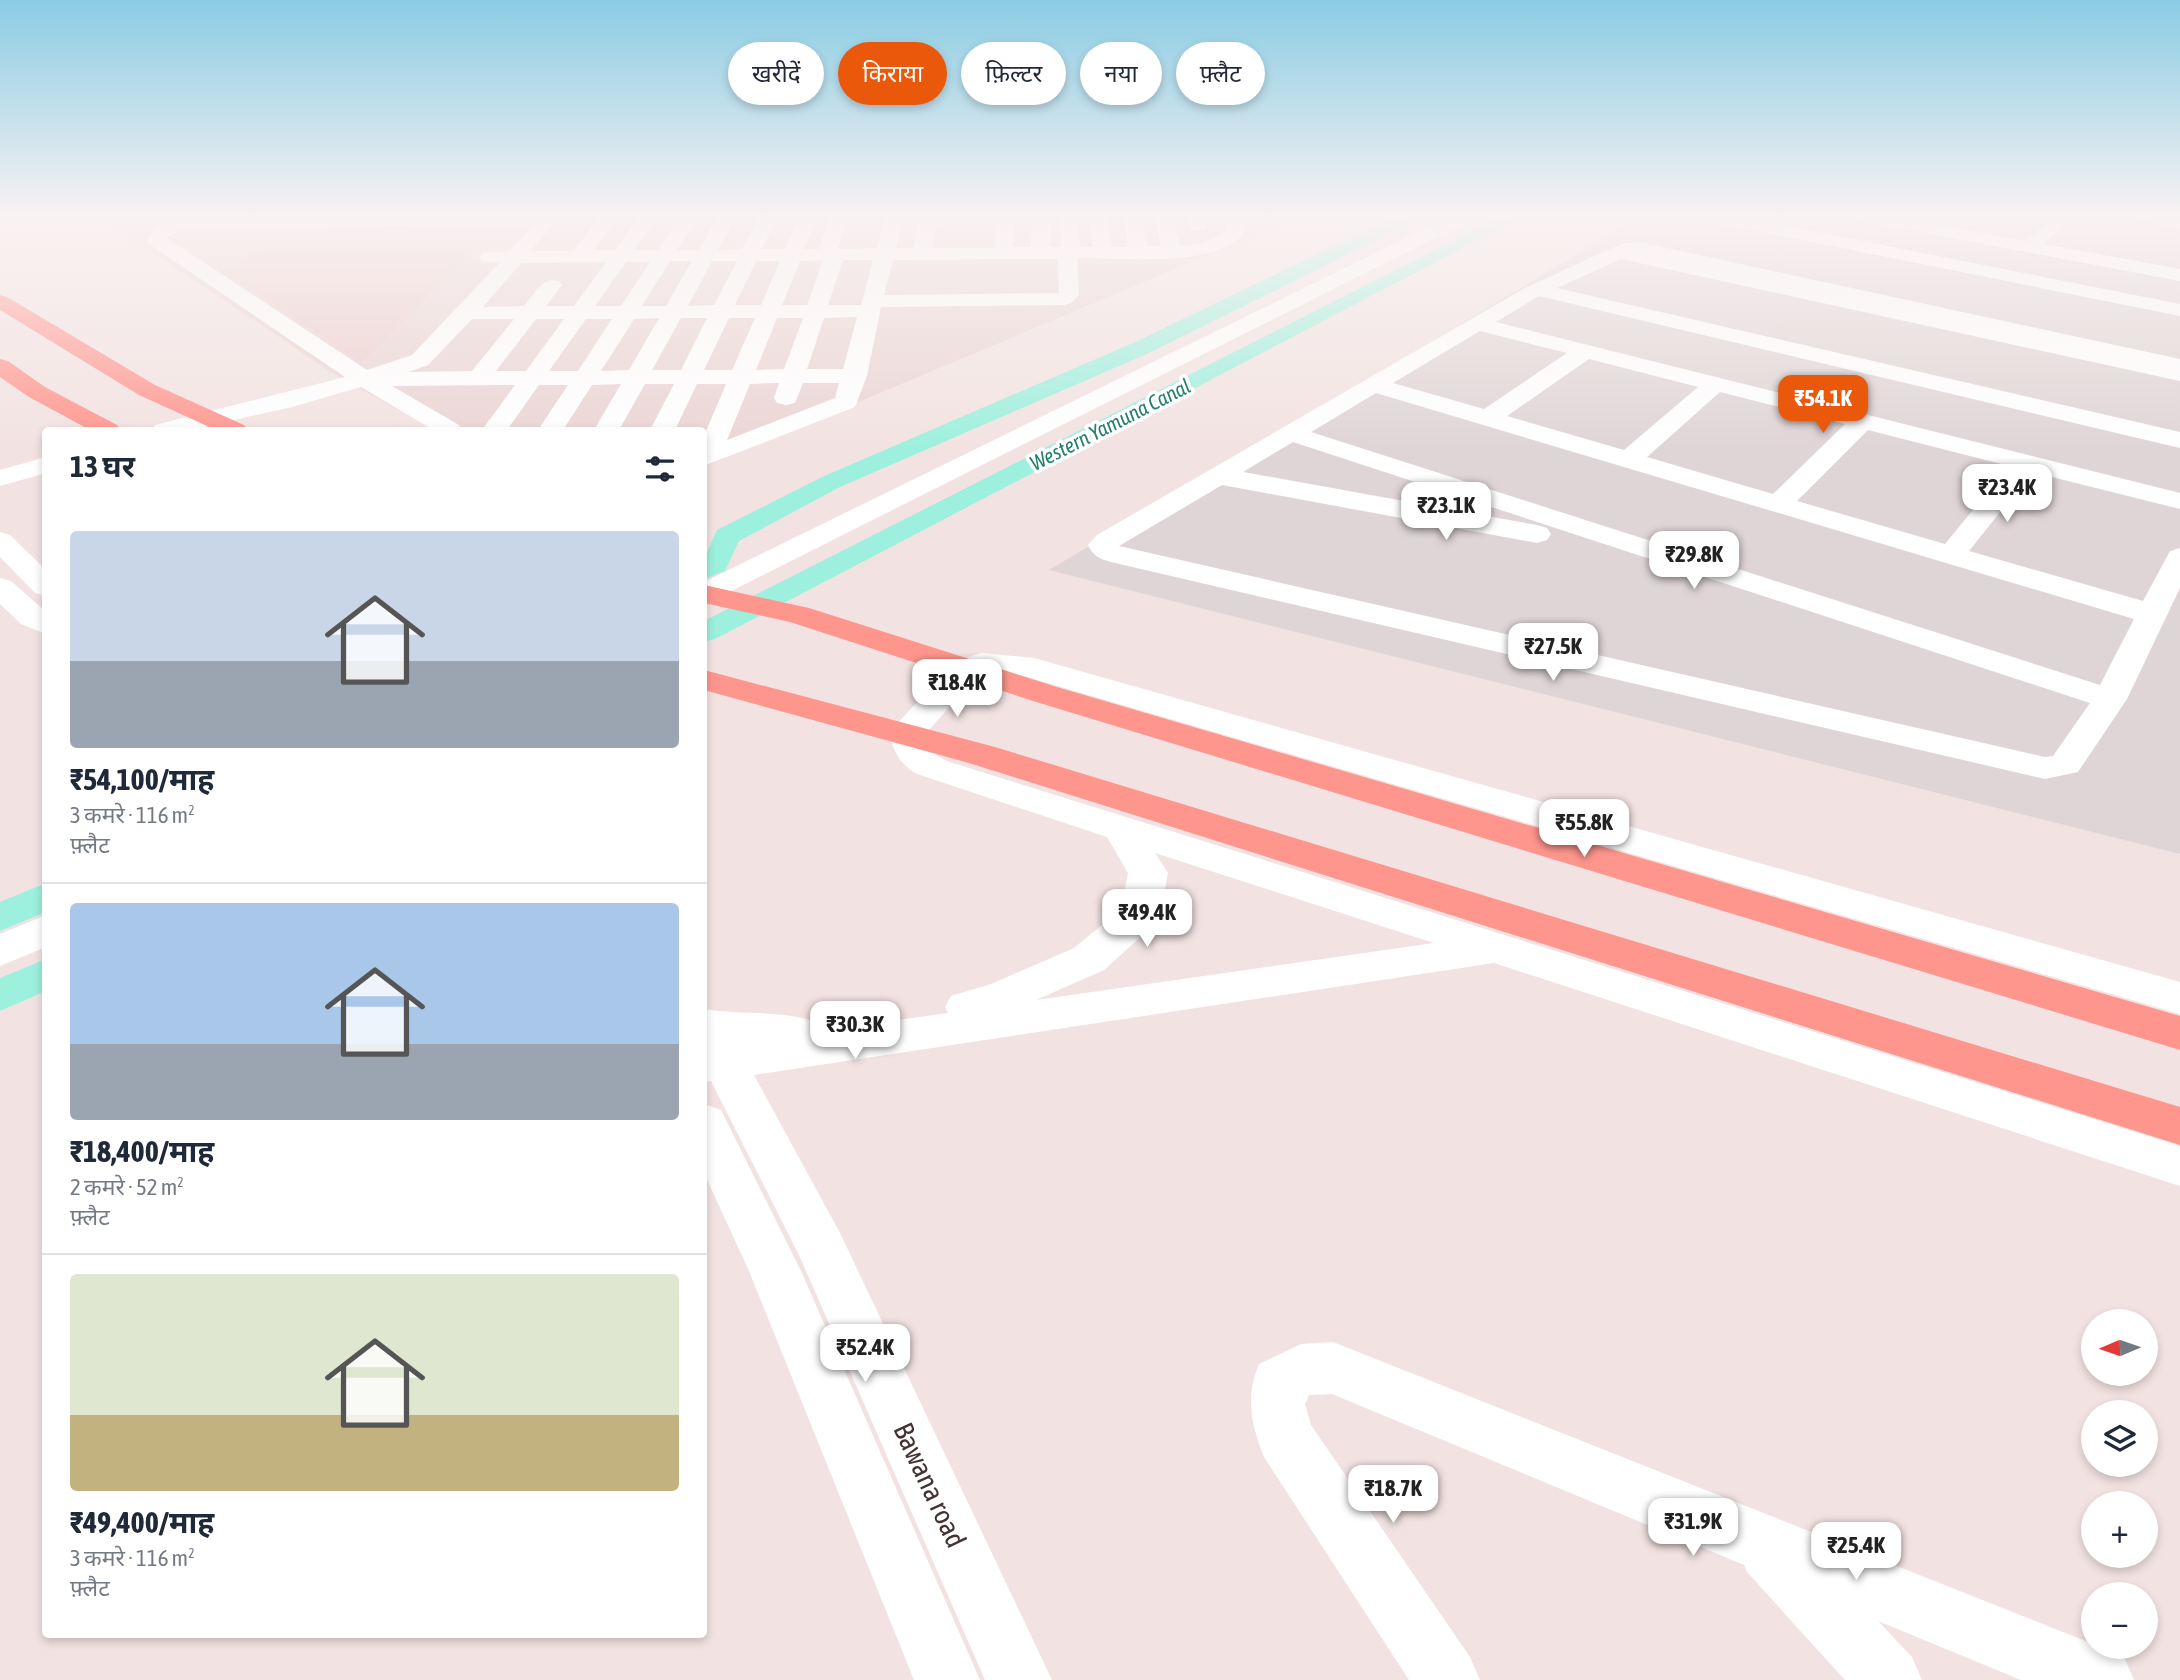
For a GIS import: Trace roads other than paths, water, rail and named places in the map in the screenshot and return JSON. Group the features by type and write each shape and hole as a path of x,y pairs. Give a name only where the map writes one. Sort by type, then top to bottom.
{"main road":[{"path":"0,301 147,390 222,421"},
{"path":"0,366 37,392 102,427"},
{"path":"707,594 798,615 1642,874 2180,1033"},
{"path":"707,681 803,709 907,733 2180,1126"}],"street":[{"path":"236,293 359,376 445,427"},
{"path":"183,427 222,421 359,376 399,353 462,293"},
{"path":"454,304 474,293"},
{"path":"478,379 545,293"},
{"path":"497,427 593,293"},
{"path":"553,427 638,293"},
{"path":"609,427 682,293"},
{"path":"664,427 731,293"},
{"path":"707,448 742,376 777,293"},
{"path":"774,433 823,293"},
{"path":"454,304 530,313 815,311 855,293"},
{"path":"707,450 740,445 846,402 875,293"},
{"path":"991,293 1059,299 1069,293"},
{"path":"707,594 1310,293"},
{"path":"1532,293 1107,541 1102,545 1104,549 1111,553 2025,766 2045,768 2065,764 2110,699 2180,557"},
{"path":"1553,293 2180,440"},
{"path":"1806,293 2180,374"},
{"path":"1847,293 2180,366"},
{"path":"2097,293 2180,310"},
{"path":"1477,324 2180,501"},
{"path":"1488,418 1586,351"},
{"path":"359,376 478,379 855,376"},
{"path":"1628,460 1716,384"},
{"path":"1375,385 2152,614"},
{"path":"1778,504 1864,421"},
{"path":"1293,434 2110,699"},
{"path":"1951,555 2026,462"},
{"path":"0,478 42,466"},
{"path":"1218,476 1682,561"},
{"path":"0,541 42,583"},
{"path":"0,587 32,617 42,623"},
{"path":"2180,998 1558,821 1052,672 999,663 967,668 907,733 910,752 922,764 2180,1166"},
{"path":"709,1045 721,1029 770,1034 888,1025 941,1015 1003,997 1089,959 1140,915 1148,873 1122,830"},
{"path":"0,951 42,931"},
{"path":"709,1045 1498,949"},
{"name":"Bawana road","path":"709,1045 822,1249 1019,1680"},
{"path":"707,1129 775,1271 947,1680"},
{"path":"1447,1680 1285,1437 1277,1404 1279,1383 1301,1370 1333,1368 2101,1680"},
{"path":"1762,1542 1889,1680"}],"waterway":[{"path":"707,569 715,565 727,536 831,482 1141,348 1253,293"},
{"name":"Western Yamuna Canal","path":"707,631 1365,293"},
{"path":"0,918 42,898"},
{"name":"Western Yamuna Canal","path":"0,996 42,975"}]}
